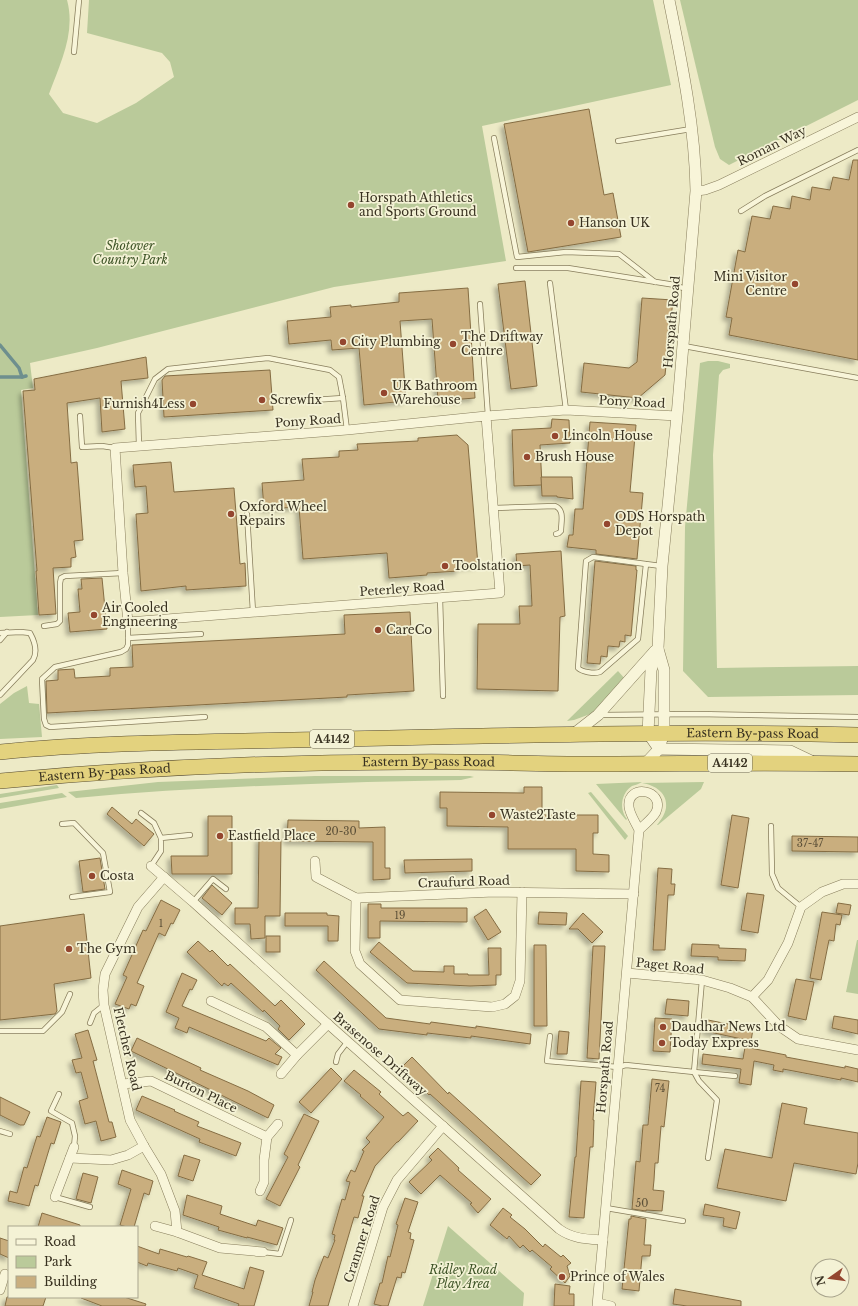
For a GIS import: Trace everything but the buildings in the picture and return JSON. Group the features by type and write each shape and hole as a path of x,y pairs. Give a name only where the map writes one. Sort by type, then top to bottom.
{"highway":[{"name":"Eastern By-pass Road","path":"0,752 31,749 148,744 575,733 664,732 858,735"},
{"name":"Eastern By-pass Road","path":"0,781 141,770 274,764 410,762 858,764"}],"street":[{"name":"Horspath Road","path":"648,733 651,670 658,648 662,566 677,416 696,191 696,160 692,129 682,65 669,0"},
{"name":"Roman Way","path":"696,191 705,190 719,185 858,117"},
{"name":"Pony Road","path":"115,448 347,430 487,416 566,410 677,416"},
{"name":"Peterley Road","path":"128,622 500,593 487,416"},
{"path":"115,448 123,573 128,622"},
{"name":"Horspath Road","path":"646,763 659,749 664,732 664,670 658,648"},
{"path":"575,733 598,715 658,648"},
{"path":"648,733 659,749 790,751 815,763"},
{"name":"Horspath Road","path":"597,1305 639,830"},
{"path":"314,861 316,877 356,898 355,952 360,964 400,1000 492,1007 505,1004 515,996 520,982 522,892"},
{"name":"Brasenose Driftway","path":"151,866 443,1126 567,1234 575,1238 603,1240"},
{"name":"Fletcher Road","path":"164,877 138,907 105,974 103,990 104,1005 130,1120 161,1174 175,1211 177,1232"},
{"path":"752,997 768,980 788,943 800,907 822,892 842,884 858,884"},
{"name":"Craufurd Road","path":"356,898 494,892 634,894"},
{"name":"Paget Road","path":"627,973 702,980 730,988 752,997 779,1026 798,1038 858,1050"},
{"path":"211,1001 266,1027 297,1054"},
{"path":"281,1074 297,1054 328,1024"},
{"name":"Burton Place","path":"123,1084 151,1081 267,1137"},
{"path":"260,1191 264,1182 264,1160 267,1137 278,1124"},
{"name":"Cranmer Road","path":"353,1306 383,1207 397,1180 443,1126"},
{"path":"70,1158 111,1160 128,1155 144,1146"},
{"path":"55,1197 74,1147"},
{"path":"155,1226 177,1232 220,1248 263,1252"},
{"path":"0,1290 3,1273"},
{"path":"597,1305 611,1306"}],"lane":[{"path":"74,52 79,0"},
{"path":"618,141 692,129"},
{"path":"494,138 517,257 566,252 618,254 655,282"},
{"path":"741,211 765,196 858,150"},
{"path":"516,268 568,268 674,285 688,290"},
{"path":"550,283 566,410"},
{"path":"480,304 487,416"},
{"path":"682,346 858,378"},
{"path":"139,446 138,413 155,379 168,369 268,358 330,370 339,377 347,430"},
{"path":"283,402 343,398"},
{"path":"80,416 82,448 102,446 115,448"},
{"path":"494,508 556,506 562,511 561,531 556,534"},
{"path":"247,514 254,612"},
{"path":"646,564 638,639 600,672 597,673 580,670 578,668 586,561 593,557 662,566"},
{"path":"44,626 58,624 60,621 61,578 65,576 123,573"},
{"path":"440,598 443,696"},
{"path":"128,622 126,649 121,652 55,667 42,679 44,719 46,725 50,727 206,717"},
{"path":"0,640 7,632"},
{"path":"0,633 22,632 30,634 34,640 36,655 0,695"},
{"path":"128,638 201,634"},
{"path":"598,715 696,714 858,717"},
{"path":"141,813 154,823 161,838 161,851 151,866"},
{"path":"62,824 74,823 104,853 110,892 72,897"},
{"path":"771,826 772,874 778,888 800,907"},
{"path":"161,838 190,835"},
{"path":"193,902 213,878 226,889"},
{"path":"702,980 694,1072 699,1081 717,1100 708,1158"},
{"path":"0,1031 43,1030 62,1012 70,994"},
{"path":"90,1023 94,1013 104,1005"},
{"path":"550,1036 547,1061 618,1066 626,1065 735,1076"},
{"path":"336,1062 338,1054 348,1041"},
{"path":"59,1094 51,1111 72,1123 75,1136 74,1147"},
{"path":"0,1131 10,1134"},
{"path":"55,1197 90,1207"},
{"path":"606,1208 683,1221"},
{"path":"263,1252 280,1254 291,1220"}],"green space":[{"name":"Horspath Athletics and Sports Ground","path":"0,0 67,0 70,24 66,48 49,94 63,113 97,123 136,103 174,77 170,62 162,53 87,33 89,0 653,0 671,85 482,126 506,261 334,287 97,348 30,363 33,388 21,390 38,615 0,617"},
{"path":"680,0 858,0 858,100 729,165 720,159 715,147"},
{"path":"718,361 730,364 730,368 723,370 719,375 713,455 717,668 858,666 858,695 708,697 683,671 685,527 700,363"},
{"path":"618,671 625,679 593,713 567,721"},
{"path":"27,686 29,703 39,704 42,737 0,739 0,704 14,693"},
{"path":"315,776 474,777 461,780 294,784 149,792 76,798 68,792 158,782"},
{"path":"642,782 628,789 623,797 622,806 624,815 627,819 626,820 596,784"},
{"path":"704,782 701,789 657,825 663,817 666,808 665,798 656,788 642,783"},
{"path":"57,785 59,788 0,798 0,794"},
{"path":"591,792 628,836 625,840 588,793"},
{"path":"62,793 67,797 0,809 0,803"},
{"path":"858,940 858,994 846,992"},
{"name":"Ridley Road Play Area","path":"448,1226 524,1293 523,1306 423,1306"}],"waterway":[{"path":"0,345 19,368 22,377"},
{"path":"0,377 26,376"}],"place":[{"name":"Horspath Athletics and Sports Ground","path":"351,205"},
{"name":"Hanson UK","path":"571,223"},
{"name":"Mini Visitor Centre","path":"795,284"},
{"name":"City Plumbing","path":"343,342"},
{"name":"The Driftway Centre","path":"453,344"},
{"name":"UK Bathroom Warehouse","path":"384,393"},
{"name":"Screwfix","path":"262,400"},
{"name":"Furnish4Less","path":"193,404"},
{"name":"Lincoln House","path":"555,436"},
{"name":"Brush House","path":"527,457"},
{"name":"Oxford Wheel Repairs","path":"231,514"},
{"name":"ODS Horspath Depot","path":"607,524"},
{"name":"Toolstation","path":"445,566"},
{"name":"Air Cooled Engineering","path":"94,615"},
{"name":"CareCo","path":"378,630"},
{"name":"Waste2Taste","path":"492,815"},
{"name":"Eastfield Place","path":"220,836"},
{"name":"Costa","path":"92,876"},
{"name":"The Gym","path":"69,949"},
{"name":"Daudhar News Ltd","path":"663,1027"},
{"name":"Today Express","path":"662,1043"},
{"name":"Prince of Wales","path":"562,1277"}],"park label":[{"name":"Shotover Country Park","path":"130,253"}]}
